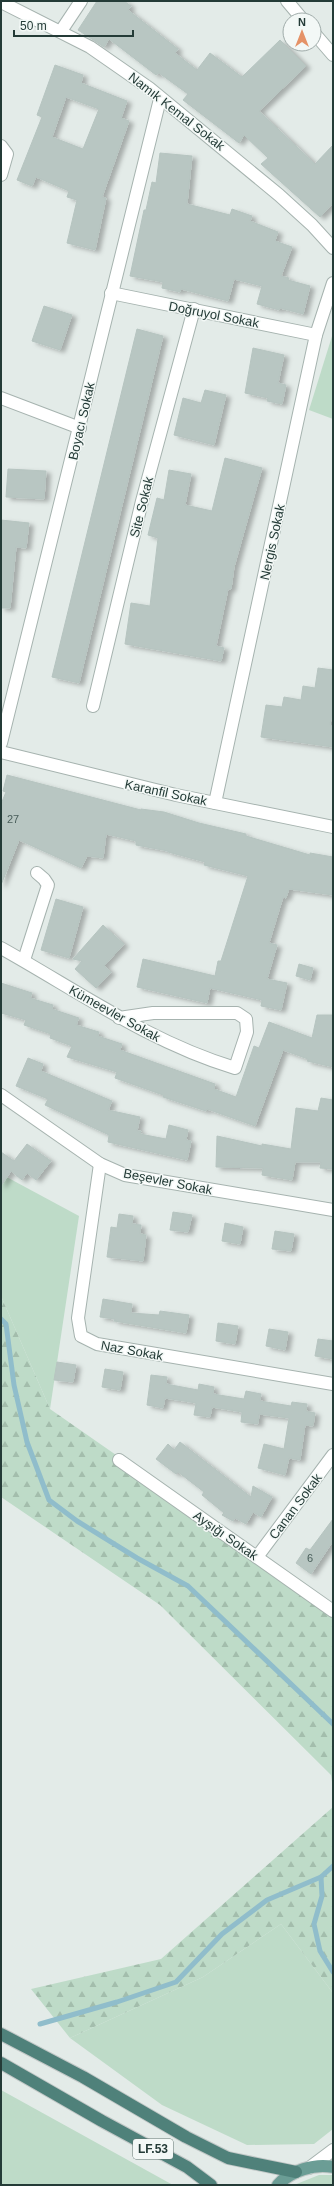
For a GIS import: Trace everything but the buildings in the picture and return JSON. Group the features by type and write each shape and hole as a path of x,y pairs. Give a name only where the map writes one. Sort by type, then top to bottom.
{"highway":[{"name":"LF.53","path":"1,2034 83,2077 186,2137 228,2158 296,2172"},
{"name":"LF.53","path":"1,2063 102,2121 187,2167 211,2185"}],"main road":[{"name":"LF.53","path":"278,2185 296,2172 309,2168 333,2167"}],"street":[{"path":"60,31 81,1"},
{"path":"287,1 296,12"},
{"name":"Namık Kemal Sokak","path":"1,2 60,31 109,59 149,88 160,99 249,169 312,225 333,248"},
{"path":"322,42 333,55"},
{"name":"Boyacı Sokak","path":"1,743 160,99"},
{"path":"1,175 4,150"},
{"name":"Nergis Sokak","path":"215,803 316,335 333,283"},
{"name":"Doğruyol Sokak","path":"111,293 316,335"},
{"name":"Site Sokak","path":"94,706 142,501 194,309"},
{"path":"1,398 80,428"},
{"name":"Karanfil Sokak","path":"1,752 114,781 333,828"},
{"path":"24,960 48,885 37,873"},
{"name":"Kümeevler Sokak","path":"1,948 24,960 119,1018 199,1058 235,1068 247,1032 246,1019 237,1013 154,1014 119,1018"},
{"name":"Beşevler Sokak","path":"1,1095 100,1164 125,1174 333,1210"},
{"name":"Naz Sokak","path":"100,1164 78,1318 81,1336 97,1344 333,1384"},
{"name":"Canan Sokak","path":"257,1557 333,1455"},
{"name":"Ayşığı Sokak","path":"119,1460 333,1611"},
{"path":"309,2168 333,2150"}],"green space":[{"path":"333,333 333,419 309,410"},
{"path":"1,1174 79,1216 50,1409 1,1296"},
{"path":"1,1296 50,1409 333,1606 333,1789 331,1775 160,1605 1,1497"},
{"path":"333,1807 333,1993 281,1924 203,1977 70,2038 31,1989 161,1959"},
{"path":"281,1924 333,1993 333,2129 314,2144 247,2145 162,2105 70,2038 203,1977"},
{"path":"1,2090 173,2185 1,2185"},
{"path":"319,2175 333,2175 333,2185 294,2185"}],"waterway":[{"path":"1,1319 6,1324 14,1385 27,1442 49,1500 77,1521 137,1558 188,1586 333,1724"},
{"path":"333,1866 321,1877 322,1896 314,1924 320,1951 333,1972"},
{"path":"40,2024 117,2002 176,1982 222,1934 267,1900 321,1877"}]}
